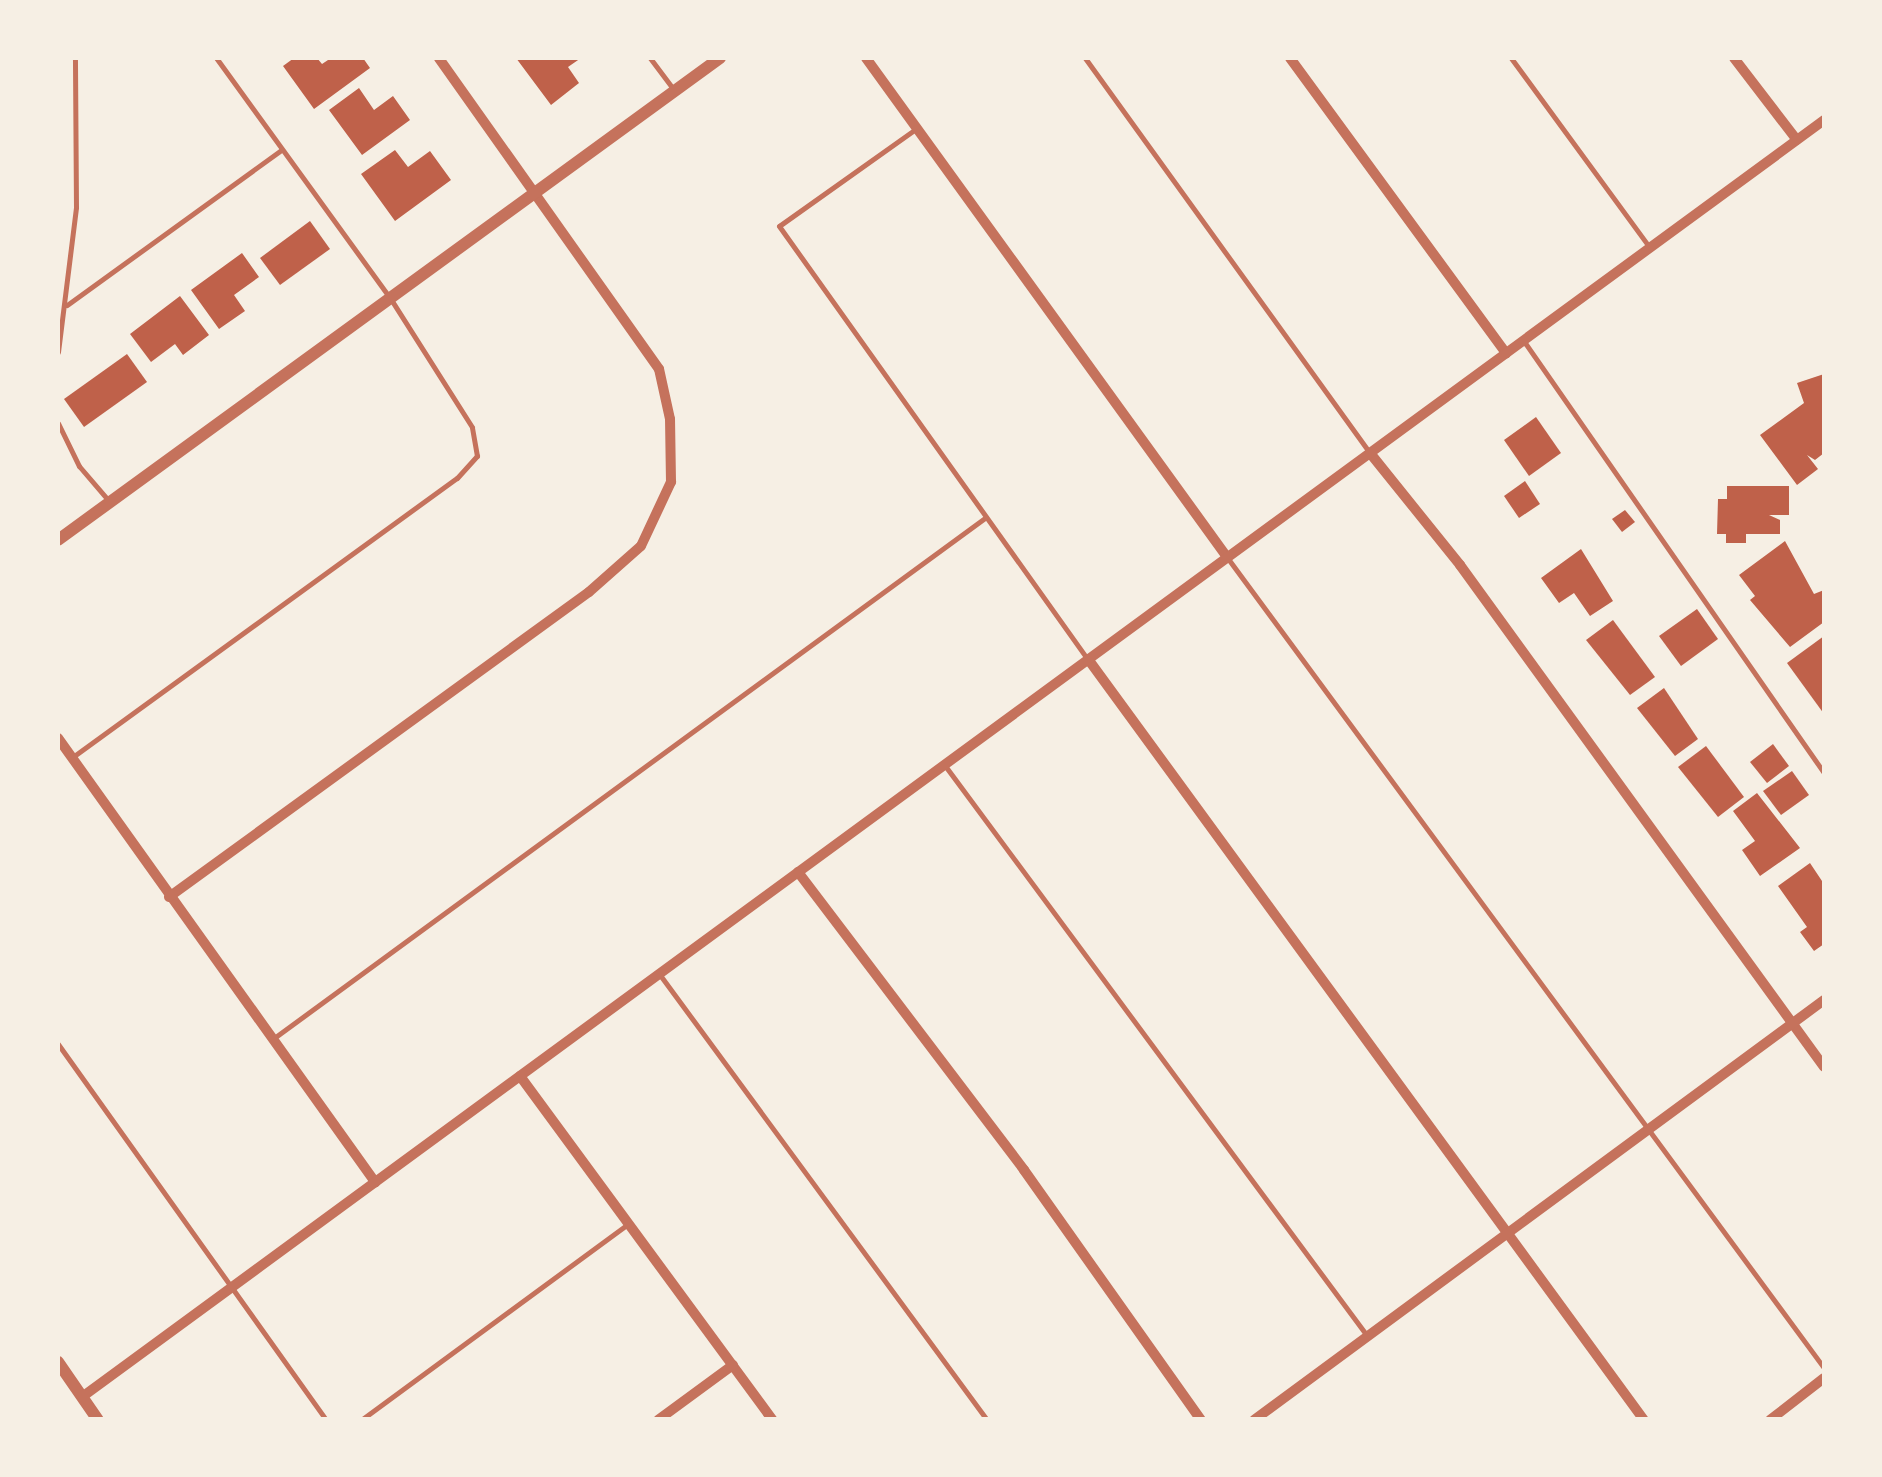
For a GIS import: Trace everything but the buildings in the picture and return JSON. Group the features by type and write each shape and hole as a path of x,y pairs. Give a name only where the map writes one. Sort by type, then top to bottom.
{"street":[{"path":"169,897 589,592 641,546 671,482 670,419 659,369 439,58"},
{"path":"58,540 720,58"},
{"path":"866,58 1227,557"},
{"path":"1290,58 1506,353"},
{"path":"1734,58 1797,140"},
{"path":"82,1396 1824,120"},
{"path":"1370,453 1460,565 1824,1067"},
{"path":"1088,659 1644,1420"},
{"path":"58,738 375,1182"},
{"path":"798,872 1024,1170 1201,1420"},
{"path":"1254,1420 1824,1000"},
{"path":"520,1076 773,1420"},
{"path":"58,1362 98,1420"},
{"path":"658,1420 733,1366"},
{"path":"1770,1420 1824,1378"}],"lane":[{"path":"58,352 67,305 79,132 75,58"},
{"path":"72,757 458,478 477,456 472,428 390,298 216,58"},
{"path":"650,58 674,91"},
{"path":"1085,58 1370,453"},
{"path":"1511,58 1650,248"},
{"path":"917,128 779,226 1088,659"},
{"path":"67,305 281,150"},
{"path":"1524,340 1824,773"},
{"path":"58,423 78,466 110,502"},
{"path":"272,1039 986,517"},
{"path":"1227,557 1652,1128 1824,1368"},
{"path":"944,765 1368,1338"},
{"path":"659,974 987,1420"},
{"path":"58,1044 326,1420"},
{"path":"361,1420 628,1223"}]}
